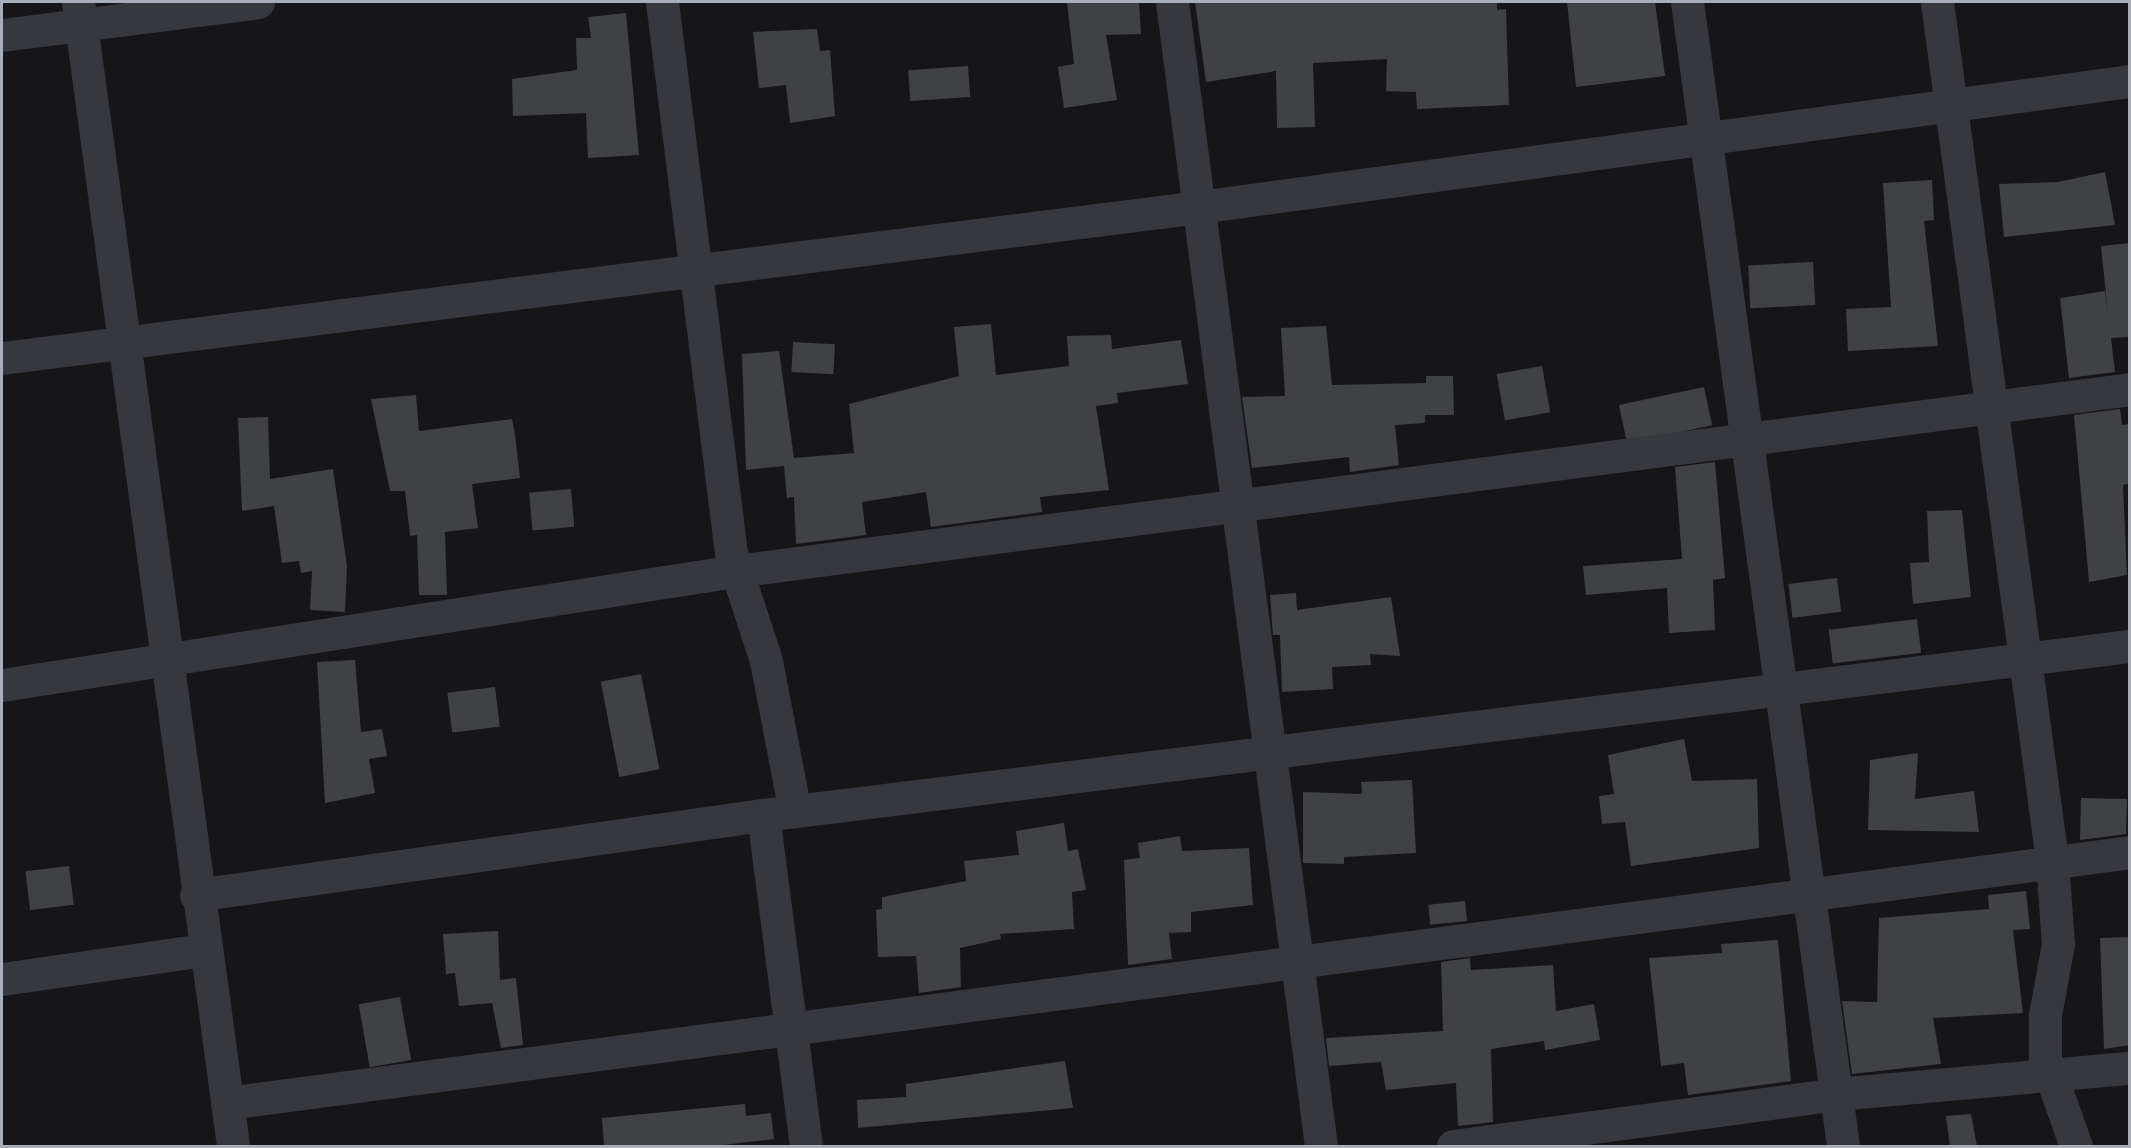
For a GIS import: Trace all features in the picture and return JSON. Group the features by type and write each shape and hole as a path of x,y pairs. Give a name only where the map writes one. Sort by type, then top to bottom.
{"street":[{"path":"2,36 79,14 258,2"},
{"path":"662,2 694,272 735,571 766,661 793,1024 806,1146"},
{"path":"1172,2 1242,506 1321,1146"},
{"path":"1687,2 1843,1146"},
{"path":"1936,2 1994,406 2052,861 2058,944 2045,1023 2049,1077 2076,1146"},
{"path":"79,14 163,661 203,950 234,1146"},
{"path":"2,358 120,341 694,272 1200,207 1950,103 2130,81"},
{"path":"2,685 735,571 2130,389"},
{"path":"196,895 779,813 1782,691 2130,646"},
{"path":"227,1103 793,1024 2130,852"},
{"path":"2,979 203,950"},
{"path":"1453,1146 1836,1094 2049,1077 2130,1068"}],"building":[{"path":"1067,2 1139,2 1141,34 1106,35 1117,100 1064,108 1058,67 1074,64"},
{"path":"1195,2 1497,2 1497,10 1506,9 1509,105 1417,109 1416,92 1386,91 1387,59 1313,63 1315,127 1277,128 1276,71 1206,82"},
{"path":"1567,2 1655,2 1665,76 1576,87"},
{"path":"626,13 639,155 588,158 586,113 513,116 512,79 577,70 576,38 591,38 588,17"},
{"path":"817,29 820,51 830,50 835,116 790,123 786,85 759,88 753,32"},
{"path":"968,66 970,97 910,101 908,70"},
{"path":"2105,172 2115,225 2004,237 1999,184 2058,182"},
{"path":"1932,180 1934,220 1924,221 1938,346 1848,351 1846,309 1891,307 1883,183"},
{"path":"2130,243 2130,337 2111,338 2115,372 2069,378 2060,298 2105,291 2108,314 2101,246"},
{"path":"1813,262 1815,305 1750,308 1748,265"},
{"path":"991,324 996,375 1069,366 1067,336 1111,335 1112,349 1181,340 1188,384 1117,393 1118,403 1096,406 1109,490 1040,497 1042,512 931,527 926,492 862,502 866,535 796,544 794,497 787,498 784,466 746,470 742,354 779,351 794,458 854,453 849,404 959,376 954,327"},
{"path":"1326,326 1332,385 1426,383 1426,376 1453,376 1454,415 1425,415 1425,423 1395,425 1399,465 1350,472 1349,457 1252,468 1242,397 1285,396 1281,328"},
{"path":"793,342 835,344 833,374 791,372"},
{"path":"1542,366 1550,412 1505,420 1497,374"},
{"path":"1704,387 1712,425 1627,443 1619,405"},
{"path":"416,395 419,431 512,419 515,434 520,478 472,484 478,528 445,532 447,595 419,595 417,535 410,536 405,491 390,491 371,399"},
{"path":"2120,409 2122,425 2130,424 2130,483 2123,485 2127,575 2089,582 2074,415"},
{"path":"268,417 270,479 333,469 347,566 345,612 310,610 312,571 301,573 299,561 282,563 274,506 242,511 238,418"},
{"path":"1715,462 1725,578 1713,580 1715,630 1669,633 1667,588 1586,595 1583,566 1682,559 1675,467"},
{"path":"571,489 574,527 532,531 529,493"},
{"path":"1962,510 1971,597 1913,604 1910,563 1929,562 1927,511"},
{"path":"1837,578 1841,612 1793,618 1788,584"},
{"path":"1296,593 1297,610 1391,597 1400,656 1370,654 1371,665 1332,667 1333,689 1282,692 1280,635 1273,635 1270,595"},
{"path":"1917,619 1921,653 1833,664 1829,630"},
{"path":"355,660 361,732 382,729 387,756 369,759 375,793 325,803 317,662"},
{"path":"641,674 660,769 619,777 601,682"},
{"path":"495,687 500,727 452,733 447,693"},
{"path":"1684,739 1692,781 1757,779 1759,848 1631,866 1625,822 1602,824 1599,796 1614,794 1608,755"},
{"path":"1918,753 1915,799 1974,791 1979,832 1868,830 1870,760"},
{"path":"1412,780 1416,853 1344,857 1344,864 1303,863 1303,792 1362,794 1361,782"},
{"path":"2081,798 2127,799 2126,834 2080,840"},
{"path":"1064,823 1068,851 1078,849 1086,890 1072,892 1074,929 1000,934 1001,939 960,948 961,987 919,993 916,956 878,957 876,910 882,909 882,897 966,881 964,861 1019,855 1016,831"},
{"path":"1180,836 1182,851 1249,848 1253,905 1191,912 1191,932 1169,933 1172,959 1128,965 1124,860 1140,858 1138,843"},
{"path":"69,866 74,905 30,910 25,871"},
{"path":"2026,891 2030,929 2013,930 2023,1013 1933,1018 1941,1064 1852,1074 1842,1001 1877,1002 1879,918 1989,909 1988,895"},
{"path":"1465,901 1467,921 1430,925 1428,905"},
{"path":"498,931 500,980 516,978 523,1045 501,1048 492,1003 459,1006 455,973 446,974 443,934"},
{"path":"2130,937 2130,1045 2104,1049 2100,938"},
{"path":"1778,940 1791,1081 1688,1095 1684,1063 1661,1066 1649,958 1722,953 1721,944"},
{"path":"1470,958 1471,970 1553,965 1556,1011 1594,1004 1600,1040 1545,1050 1544,1041 1491,1049 1493,1122 1458,1126 1456,1083 1386,1090 1381,1062 1329,1066 1326,1038 1443,1031 1441,962"},
{"path":"400,997 411,1060 370,1067 359,1004"},
{"path":"1065,1061 1073,1108 858,1128 857,1100 906,1097 906,1084"},
{"path":"745,1104 746,1116 771,1113 774,1139 715,1146 604,1146 602,1118"},
{"path":"1971,1114 1977,1146 1950,1146 1946,1116"}]}
